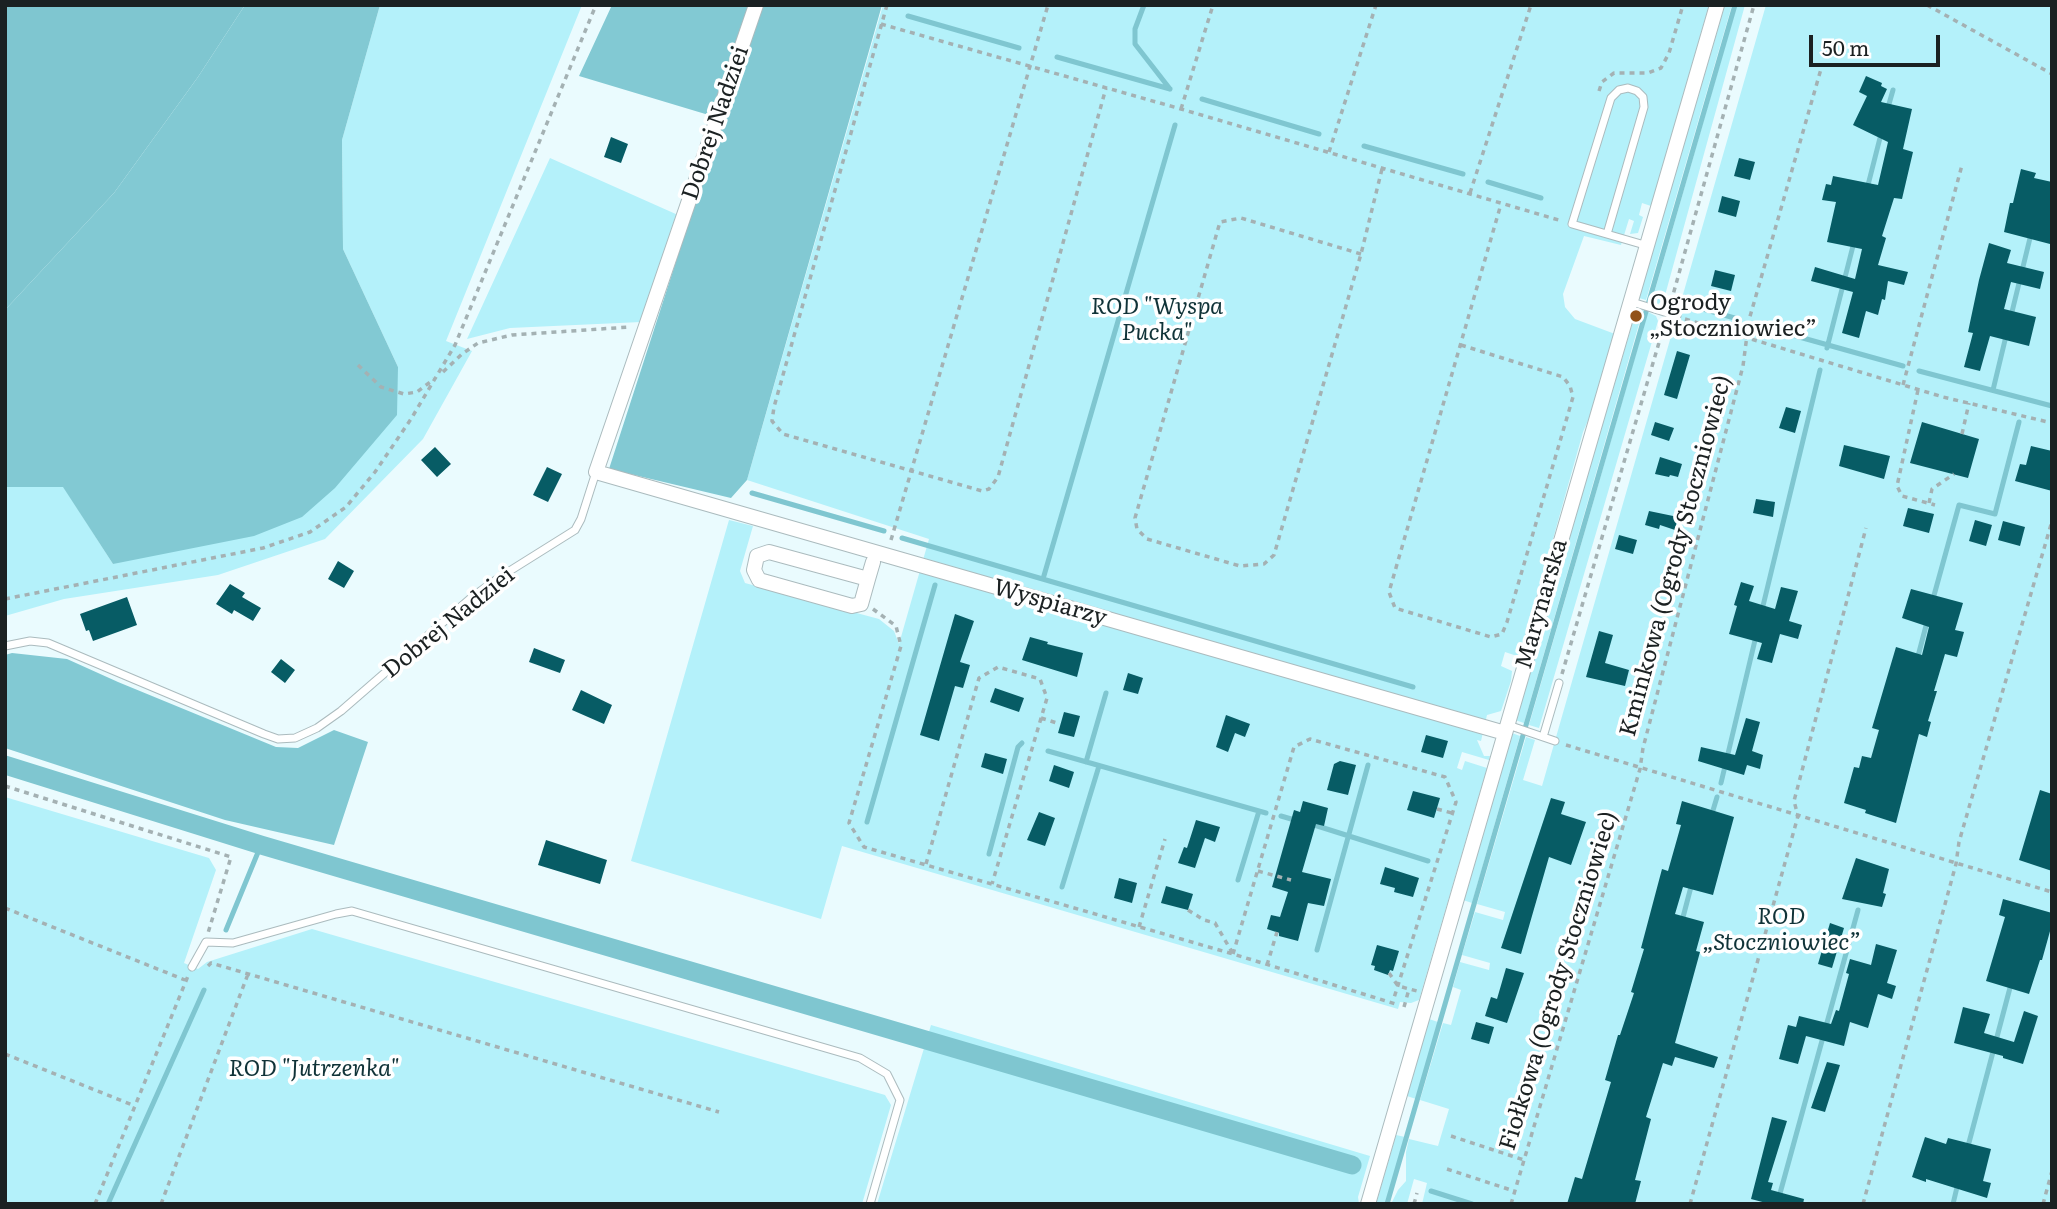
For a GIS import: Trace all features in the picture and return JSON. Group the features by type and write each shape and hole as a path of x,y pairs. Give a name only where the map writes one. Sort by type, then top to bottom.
{"street":[{"name":"Dobrej Nadziei","path":"596,472 756,5"},
{"name":"Marynarska","path":"1368,1204 1636,303 1648,246 1717,5"},
{"name":"Wyspiarzy","path":"596,472 880,559 1508,728"},
{"path":"868,579 769,552 757,556 754,569 759,580 852,606 864,604 868,579 880,559"}],"lane":[{"path":"1607,234 1644,107 1643,97 1628,88 1619,90 1611,98 1572,224 1648,246"},
{"path":"1636,303 1677,316"},
{"name":"Dobrej Nadziei","path":"5,646 30,641 48,643 264,734 278,739 295,738 317,728 341,711 471,598 575,530 596,472"},
{"path":"1541,736 1559,683"},
{"path":"1508,728 1555,741"},
{"path":"191,969 206,942 233,943 352,911 860,1058 887,1074 900,1100 870,1204"}],"path":[{"path":"5,598 263,548 310,532 346,507 375,472 439,376 455,345 596,5"},
{"path":"887,5 772,421 783,434 982,491 989,489 998,477 1106,88"},
{"path":"880,559 910,470 1048,5"},
{"path":"1181,109 1213,5"},
{"path":"1329,152 1376,5"},
{"path":"1470,194 1531,5"},
{"path":"1559,683 1668,314 1754,5"},
{"path":"1927,5 2052,74"},
{"path":"881,24 1572,224"},
{"name":"Kminkowa (Ogrody Stoczniowiec)","path":"1640,769 1643,748 1743,366 1749,320 1821,69"},
{"path":"1903,385 1962,165"},
{"path":"1361,254 1241,218 1220,222 1135,517 1137,529 1147,539 1240,566 1264,564 1274,555 1361,254 1382,169"},
{"path":"1461,345 1563,377 1570,386 1573,397 1507,622 1502,634 1491,637 1395,608 1389,592 1501,204"},
{"path":"1677,316 1918,390 2052,423"},
{"path":"358,365 381,387 404,394 416,392 478,344 512,335 646,326"},
{"path":"1918,390 1897,486 1902,496 1935,505"},
{"path":"1962,434 1969,403"},
{"path":"1929,503 1933,489 1954,474"},
{"path":"1863,1204 1956,864 1959,842 2052,521"},
{"path":"1690,1204 1798,816 1794,800 1866,528"},
{"path":"864,604 896,626 901,646 849,823 864,847 1393,1001 1402,1006 1407,988 1398,986 1389,972"},
{"path":"926,864 979,678 998,667 1040,679 1046,698 992,884"},
{"path":"1041,718 1060,724"},
{"path":"1233,954 1294,747 1310,739 1446,777 1456,802 1393,1001"},
{"path":"1555,741 2052,892"},
{"name":"Fiołkowa (Ogrody Stoczniowiec)","path":"1511,1204 1640,769"},
{"path":"5,786 232,857 206,942"},
{"path":"1437,809 1452,813"},
{"path":"1139,927 1166,839"},
{"path":"1258,871 1291,880"},
{"path":"5,908 186,980"},
{"path":"1188,910 1215,923 1233,954"},
{"path":"1267,965 1277,932"},
{"path":"95,1204 191,969 197,973 211,963 719,1112"},
{"path":"161,1204 248,974"},
{"path":"5,1054 135,1106"},
{"path":"1451,1136 1524,1160"},
{"path":"1447,1169 1514,1191"},
{"path":"2043,1204 2052,1171"},
{"path":"1414,1204 1417,1193"}],"green space":[{"path":"380,5 582,5 446,341 472,351 423,439 325,539 218,575 64,599 5,616 5,487 63,486 113,564 398,367 343,249 342,140"},
{"name":"ROD \"Wyspa Pucka\"","path":"883,5 1709,5 1651,206 1642,203 1639,215 1643,217 1638,233 1630,234 1634,221 1629,219 1621,245 1584,236 1563,294 1565,307 1575,319 1615,334 1583,432 1521,653 1517,656 1505,652 1501,666 1512,671 1511,681 1501,711 1487,715 1481,741 1477,740 1484,756 1490,756 1489,760 1462,752 1457,768 1462,770 1465,761 1487,768 1419,1000 1411,1003 1400,1002 1398,1009 842,846 821,919 631,861 729,520 753,526 740,571 745,583 879,619 894,631 899,644 929,539 747,480"},
{"path":"1725,5 1732,5 1646,300 1639,298"},
{"path":"1737,5 1745,5 1664,299 1658,304 1654,302 1655,290"},
{"name":"ROD „Stoczniowiec”","path":"1766,5 2052,5 2052,1204 1422,1204 1427,1183 1414,1179 1407,1204 1391,1204 1406,1181 1409,1139 1438,1146 1449,1109 1420,1100 1443,1023 1451,1025 1461,990 1453,987 1460,962 1489,970 1490,963 1462,955 1475,912 1503,920 1505,912 1477,904 1526,737 1535,740 1523,780 1542,786"},
{"path":"550,158 678,215 641,322 510,328 467,339"},
{"path":"1637,308 1643,310 1524,723 1515,720"},
{"path":"1648,312 1656,316 1658,321 1539,728 1529,725"},
{"path":"1512,733 1520,736 1472,903 1463,900"},
{"name":"ROD \"Jutrzenka\"","path":"5,797 209,858 216,870 184,963 198,969 207,962 312,929 885,1095 891,1105 862,1204 5,1204"},
{"path":"1429,1019 1438,1022 1416,1099 1407,1096"},
{"path":"931,1025 1370,1156 1358,1197 1359,1204 877,1204"},
{"path":"1396,1135 1405,1137 1385,1204 1376,1204"}],"shaded area":[{"path":"5,5 245,5 198,77 114,193 5,310"},
{"path":"245,5 380,5 342,140 343,249 398,367 397,415 335,488 302,517 254,536 113,564 63,487 5,487 5,310 114,193 198,77"},
{"path":"612,5 882,5 747,480 731,498 609,469 722,119 579,76"},
{"path":"12,653 67,659 276,747 298,748 334,730 368,742 334,845 225,820 5,748 5,655"}],"building":[{"path":"1866,76 1882,83 1881,86 1887,89 1881,102 1912,109 1903,149 1913,152 1902,199 1894,198 1882,236 1886,238 1878,265 1908,272 1904,285 1888,281 1885,300 1882,299 1878,315 1866,311 1859,338 1842,333 1853,292 1811,281 1815,267 1855,279 1862,249 1827,242 1836,202 1822,200 1826,184 1831,185 1833,176 1878,185 1888,142 1853,125 1867,96 1859,92"},
{"path":"611,137 628,144 621,163 604,157"},
{"path":"1739,158 1755,162 1750,180 1734,176"},
{"path":"2021,169 2036,173 2034,178 2052,182 2050,244 2004,232"},
{"path":"1722,196 1740,201 1736,217 1718,212"},
{"path":"1989,243 2011,250 2007,263 2044,272 2040,289 2011,282 2004,309 2036,317 2029,346 1990,336 1980,371 1964,367 1973,333 1968,332"},
{"path":"1715,270 1735,275 1731,291 1711,286"},
{"path":"1677,351 1690,355 1677,399 1664,395"},
{"path":"1786,407 1801,411 1795,433 1779,428"},
{"path":"1655,422 1674,428 1669,441 1651,435"},
{"path":"1922,422 1979,439 1968,478 1910,463"},
{"path":"1844,445 1890,456 1884,479 1839,466"},
{"path":"2031,446 2052,451 2052,491 2015,481 2020,464 2026,465"},
{"path":"435,447 451,464 437,477 421,460"},
{"path":"1660,457 1682,464 1678,477 1655,474"},
{"path":"547,467 562,474 548,502 533,495"},
{"path":"1756,499 1775,502 1773,517 1753,513"},
{"path":"1908,508 1934,514 1929,533 1903,526"},
{"path":"1649,511 1678,517 1675,530 1660,525 1659,529 1645,525"},
{"path":"1975,520 1992,525 1986,546 1969,541"},
{"path":"2003,521 2025,527 2020,546 1998,540"},
{"path":"1619,535 1637,540 1633,554 1615,549"},
{"path":"338,561 354,571 344,588 328,579"},
{"path":"1741,582 1754,586 1749,601 1775,609 1781,587 1798,591 1789,621 1802,625 1798,639 1780,634 1772,663 1757,659 1762,643 1729,634"},
{"path":"230,584 245,593 242,597 261,608 253,621 234,610 232,614 216,604"},
{"path":"1911,589 1963,603 1955,630 1964,632 1957,657 1945,654 1934,691 1937,691 1928,721 1931,722 1927,737 1919,734 1896,823 1844,803 1854,767 1859,768 1862,756 1871,758 1879,730 1872,728 1896,647 1922,655 1929,627 1902,618"},
{"path":"127,597 137,625 93,641 80,614"},
{"path":"955,614 974,621 960,662 970,665 963,688 955,686 939,741 920,735"},
{"path":"1599,631 1613,635 1605,663 1629,670 1625,686 1586,677"},
{"path":"1030,637 1083,653 1077,677 1022,660"},
{"path":"534,648 565,660 560,673 529,662"},
{"path":"281,659 295,670 285,683 271,672"},
{"path":"1128,673 1143,678 1138,694 1123,690"},
{"path":"995,688 1024,698 1019,712 990,702"},
{"path":"581,690 612,705 604,724 572,710"},
{"path":"1064,712 1080,716 1074,737 1058,733"},
{"path":"1226,715 1250,724 1245,737 1235,733 1228,752 1216,747"},
{"path":"1746,718 1760,722 1752,751 1763,755 1760,769 1747,765 1744,775 1698,761 1701,747 1735,755"},
{"path":"1426,735 1448,741 1443,758 1421,752"},
{"path":"985,753 1007,759 1003,774 981,767"},
{"path":"1340,761 1356,765 1348,795 1327,790 1334,764"},
{"path":"1054,765 1074,772 1069,788 1049,781"},
{"path":"2040,790 2052,794 2052,871 2019,860"},
{"path":"1413,791 1440,798 1434,818 1407,810"},
{"path":"1551,798 1565,802 1561,814 1586,822 1571,865 1549,857 1521,954 1501,948"},
{"path":"1303,801 1328,808 1324,826 1316,824 1302,872 1331,879 1324,906 1308,903 1298,941 1279,936 1279,933 1267,929 1271,915 1280,917 1288,892 1272,887 1294,810 1300,812"},
{"path":"1682,801 1734,817 1713,895 1683,887 1675,914 1704,922 1696,951 1700,952 1675,1043 1718,1057 1714,1068 1675,1057 1672,1066 1663,1063 1646,1117 1651,1119 1635,1180 1641,1181 1635,1204 1567,1204 1575,1177 1582,1179 1611,1082 1605,1080 1634,993 1631,992 1662,869 1668,871 1681,825 1676,824"},
{"path":"1039,812 1055,818 1045,846 1027,840"},
{"path":"1196,820 1220,827 1215,842 1205,838 1195,868 1178,863 1184,847 1187,848"},
{"path":"546,840 607,860 600,884 538,865"},
{"path":"1856,858 1889,869 1882,907 1842,899"},
{"path":"1385,867 1419,878 1413,897 1394,892 1395,888 1380,884"},
{"path":"1119,878 1137,883 1132,903 1114,898"},
{"path":"1166,886 1193,894 1188,910 1161,903"},
{"path":"2003,899 2052,913 2052,924 2042,960 2029,994 1986,981 2005,917 1999,915"},
{"path":"1830,923 1844,928 1832,968 1818,964"},
{"path":"1876,944 1897,950 1887,983 1896,986 1892,999 1878,994 1868,1028 1850,1022 1844,1046 1806,1036 1798,1064 1779,1059 1788,1025 1796,1027 1799,1016 1831,1024 1836,1010 1839,1011 1849,974 1846,973 1850,959 1871,965"},
{"path":"1377,945 1399,951 1393,971 1390,970 1388,975 1374,970 1375,966 1371,965"},
{"path":"1506,968 1524,973 1507,1023 1485,1016 1491,997 1497,999"},
{"path":"1963,1007 1990,1014 1984,1033 2014,1042 2024,1011 2038,1016 2023,1064 1954,1043"},
{"path":"1476,1022 1494,1027 1489,1044 1471,1039"},
{"path":"1827,1062 1840,1065 1825,1112 1811,1108"},
{"path":"1772,1117 1787,1121 1768,1182 1773,1183 1771,1190 1804,1199 1803,1204 1770,1204 1751,1199"},
{"path":"1925,1137 1946,1144 1948,1138 1991,1149 1983,1181 1991,1183 1987,1198 1912,1177"}],"waterway":[{"path":"1144,5 1135,29 1135,44 1170,89"},
{"path":"1387,1204 1735,5"},
{"path":"908,16 1019,48"},
{"path":"1057,57 1170,89"},
{"path":"1887,111 1893,90"},
{"path":"1202,99 1319,134"},
{"path":"1043,579 1175,125"},
{"path":"1867,189 1881,134"},
{"path":"1364,146 1463,174"},
{"path":"1488,182 1541,198"},
{"path":"2011,316 2031,234"},
{"path":"1827,348 1854,242"},
{"path":"1689,305 1738,319"},
{"path":"1760,326 1903,366"},
{"path":"1993,390 2006,336"},
{"path":"1762,610 1820,370"},
{"path":"1919,371 2052,406"},
{"path":"1933,599 1959,505 1995,514 2019,422"},
{"path":"752,493 884,531"},
{"path":"902,538 1413,687"},
{"path":"867,822 935,585"},
{"path":"1917,660 1927,622"},
{"path":"1721,783 1756,636"},
{"path":"1086,762 1106,693"},
{"path":"989,854 1018,747 1022,743"},
{"path":"1048,751 1266,813"},
{"path":"5,765 261,845 1352,1165"},
{"path":"1317,950 1368,765"},
{"path":"1062,887 1099,766"},
{"path":"1711,817 1717,797"},
{"path":"1238,880 1259,811"},
{"path":"1281,816 1298,821"},
{"path":"1311,824 1428,861"},
{"path":"226,930 261,845"},
{"path":"1682,921 1692,883"},
{"path":"1779,1197 1858,910"},
{"path":"1967,1150 2011,984"},
{"path":"108,1204 204,990"},
{"path":"1953,1204 1958,1183"},
{"path":"1431,1191 1472,1204"}],"place":[{"name":"Ogrody „Stoczniowiec”","path":"1636,316"}]}
